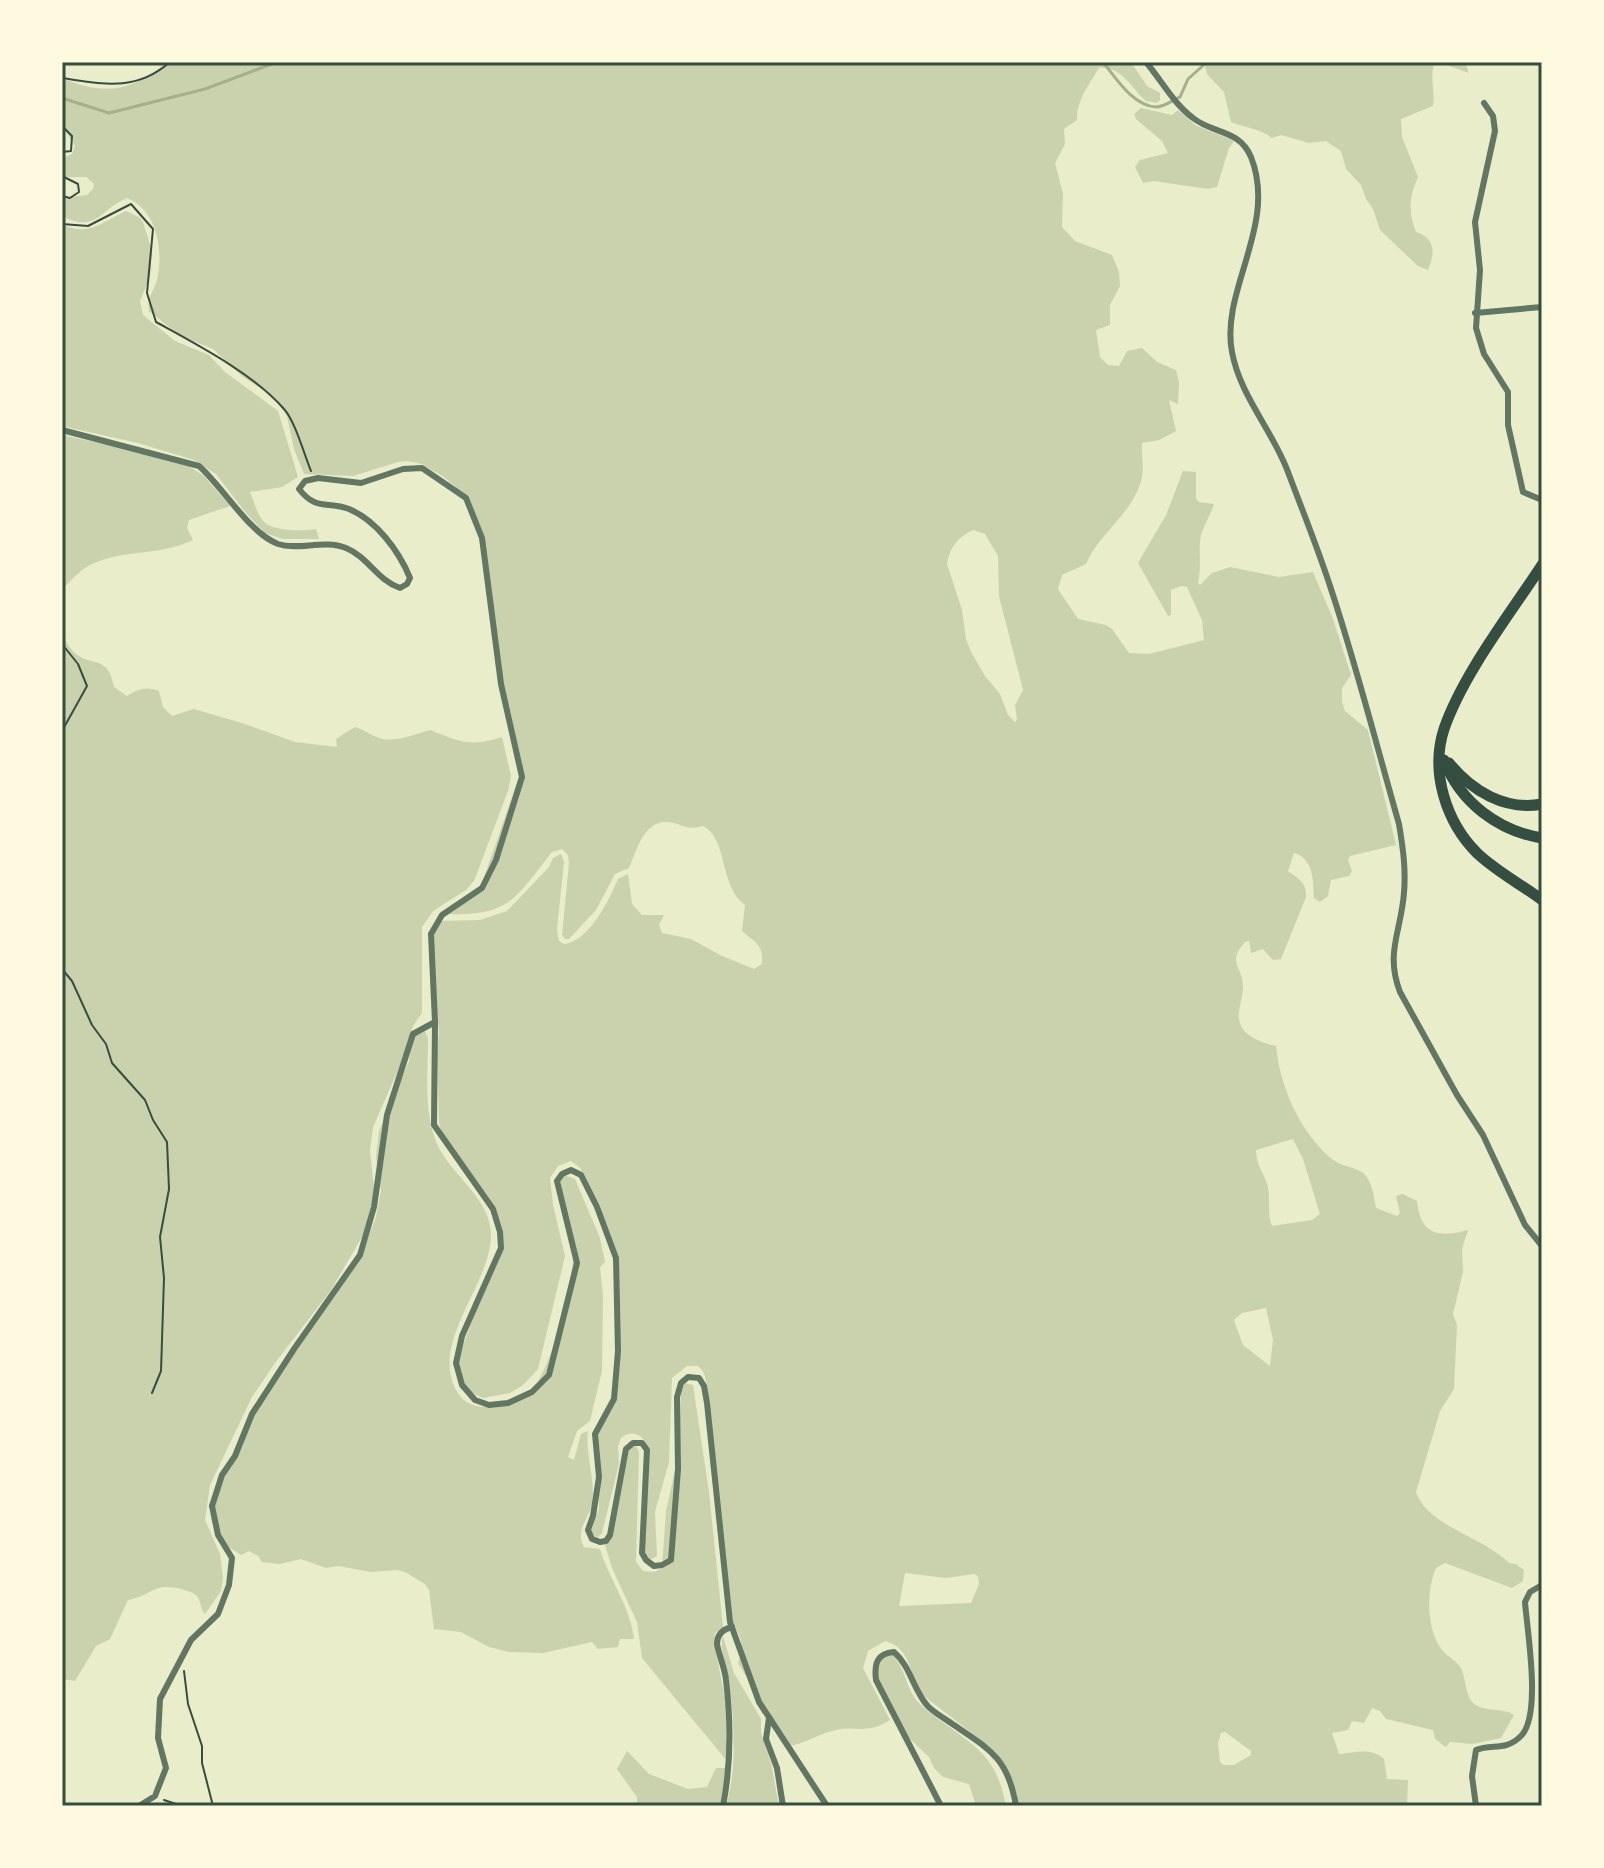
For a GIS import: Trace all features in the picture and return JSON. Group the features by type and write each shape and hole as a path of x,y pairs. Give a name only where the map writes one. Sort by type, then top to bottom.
{"highway":[{"path":"1542,565 1457,697 1443,732 1441,751 1441,786 1448,811 1461,834 1476,853 1497,871 1542,900"},
{"path":"1441,751 1464,779 1493,798 1514,806 1542,804"},
{"path":"1441,751 1455,783 1476,807 1509,829 1542,838"}],"street":[{"path":"1146,62 1191,117 1236,138 1251,157 1257,183 1256,219 1250,254 1230,320 1232,352 1248,397 1281,452 1332,593 1399,824 1406,862 1393,974 1457,1095 1483,1135 1525,1225 1542,1246"},
{"path":"1484,103 1493,116 1495,131 1475,222 1480,270 1476,328 1484,354 1508,392 1508,425 1523,492 1542,500"},
{"path":"1475,313 1542,307"},
{"path":"62,430 199,466 257,531 280,545 328,544 346,548 368,561 388,584 400,588 410,578 375,525 348,509 322,506 307,499 299,489 305,481 318,478 361,483 403,469 422,468 466,498 482,538 501,684 522,777 496,860 482,888 442,915 431,934 435,1022 434,1125 493,1209 500,1232 501,1248 462,1336 456,1363 462,1385 475,1400 489,1405 508,1403 532,1392 549,1375 577,1263 557,1181 562,1174 571,1170 581,1175 616,1258 618,1351 614,1399 595,1434 599,1477 588,1530 592,1539 600,1542 606,1541 610,1535 626,1449 633,1443 642,1443 647,1450 642,1553 654,1566 671,1560 678,1469 677,1397 681,1383 688,1377 699,1378 707,1403 732,1627 759,1702 827,1806"},
{"path":"139,1806 155,1796 166,1768 158,1738 160,1699 191,1640 218,1614 229,1585 232,1558 218,1535 212,1506 222,1475 235,1456 252,1414 360,1255 374,1207 387,1115 413,1034 435,1022"},
{"path":"1476,1806 1472,1776 1476,1750 1479,1747 1501,1748 1522,1735 1529,1724 1532,1704 1525,1602 1530,1592 1542,1585"},
{"path":"723,1806 729,1768 730,1720 723,1660 717,1644 719,1635 732,1627"},
{"path":"941,1806 876,1680 877,1660 884,1653 894,1652 904,1662 928,1708 994,1752 1012,1781 1016,1806"},
{"path":"769,1718 766,1739 777,1768 783,1806"}],"path":[{"path":"62,78 111,86 153,77 170,62"},
{"path":"62,126 72,136 71,151 62,152"},
{"path":"62,176 78,184 79,192 70,198 62,196"},
{"path":"62,224 88,226 131,204 153,229 147,293 156,322 205,349 286,410 311,472"},
{"path":"62,644 78,664 87,686 62,731"},
{"path":"62,969 72,981 92,1025 106,1044 112,1063 145,1100 167,1142 169,1189 160,1237 164,1278 161,1371 152,1393"},
{"path":"182,1657 188,1704 202,1746 202,1763 213,1806"},
{"path":"155,1796 182,1806"}],"green space":[{"path":"167,62 1131,62 1147,86 1160,93 1157,103 1146,101 1120,74 1099,68 1081,100 1077,120 1064,129 1065,144 1055,163 1063,194 1062,227 1075,241 1112,255 1119,272 1120,286 1110,305 1110,325 1096,330 1100,357 1108,365 1119,366 1127,351 1142,348 1157,362 1176,370 1179,383 1178,404 1169,400 1176,431 1159,440 1142,443 1142,475 1134,498 1086,564 1062,575 1058,589 1078,619 1112,629 1129,653 1149,654 1204,640 1202,620 1187,587 1171,590 1171,615 1168,616 1138,563 1166,515 1183,471 1196,472 1196,499 1214,504 1201,535 1198,583 1200,585 1212,573 1230,567 1279,577 1313,572 1333,619 1351,675 1342,688 1342,702 1345,711 1368,730 1396,845 1350,856 1348,860 1352,871 1349,876 1331,880 1328,896 1320,902 1314,898 1309,865 1294,853 1288,871 1303,884 1306,897 1281,959 1273,960 1263,949 1251,953 1249,941 1239,949 1236,960 1243,987 1239,1020 1250,1036 1276,1046 1286,1090 1306,1130 1330,1157 1366,1176 1372,1187 1376,1208 1397,1216 1400,1213 1396,1196 1403,1194 1417,1201 1422,1221 1433,1231 1448,1234 1468,1230 1462,1249 1463,1272 1453,1314 1457,1325 1454,1389 1440,1411 1416,1492 1422,1504 1444,1523 1524,1570 1523,1581 1512,1588 1445,1563 1436,1568 1430,1588 1429,1611 1433,1633 1443,1651 1461,1668 1470,1700 1482,1708 1514,1715 1501,1738 1473,1744 1450,1742 1446,1747 1435,1739 1433,1730 1386,1719 1380,1711 1372,1708 1364,1723 1352,1721 1348,1730 1332,1733 1339,1754 1374,1753 1384,1759 1387,1779 1408,1780 1407,1806 1016,1806 1004,1765 995,1751 924,1696 906,1657 901,1650 885,1641 868,1651 863,1668 890,1720 867,1729 832,1731 788,1746 738,1663 741,1642 731,1623 707,1419 706,1383 698,1366 687,1366 672,1378 669,1462 655,1512 657,1556 650,1560 644,1557 647,1447 637,1434 621,1438 619,1464 602,1533 597,1538 591,1532 599,1508 598,1432 614,1394 618,1320 613,1255 587,1182 580,1168 571,1161 558,1166 550,1178 565,1256 538,1369 522,1386 510,1393 483,1398 467,1391 458,1364 460,1354 501,1240 498,1217 443,1137 439,1123 439,1033 430,937 438,921 480,920 507,911 549,867 553,858 561,854 564,862 557,929 559,941 564,944 582,936 590,928 618,879 628,874 632,904 642,915 664,915 659,925 662,933 691,939 754,969 762,964 761,952 757,944 742,931 745,905 731,887 716,841 703,826 687,827 666,822 658,823 646,832 629,868 615,874 596,910 569,939 562,935 569,863 568,855 562,849 552,852 508,902 483,912 444,914 481,886 519,777 486,594 480,535 460,491 422,464 398,462 353,476 304,474 294,449 287,416 274,397 242,376 213,349 179,335 149,311 149,301 158,275 159,253 155,230 145,211 127,198 91,221 74,221 62,216 62,198 87,195 94,184 86,177 62,177 62,158 72,154 75,146 62,126 62,78 104,89 129,85","holes":["973,530 985,534 998,556 999,596 1023,690 1015,705 1015,722 971,652 947,564 952,548","1293,1139 1303,1159 1320,1214 1312,1220 1272,1226 1268,1187 1256,1150","1266,1308 1273,1340 1270,1366 1243,1345 1234,1320 1242,1313","905,1573 946,1578 974,1574 978,1576 979,1584 971,1603 899,1606","1225,1732 1251,1751 1251,1755 1234,1765 1224,1765 1220,1762 1218,1743 1221,1733"]},
{"path":"1204,62 1465,62 1469,73 1444,64 1434,64 1433,106 1401,119 1402,137 1418,177 1411,198 1412,218 1416,232 1427,238 1432,247 1428,270 1418,266 1380,230 1361,185 1346,169 1341,151 1326,141 1309,143 1281,135 1272,138 1231,122 1224,92 1207,74"},
{"path":"1141,108 1172,115 1178,110 1195,125 1234,141 1217,187 1208,189 1154,181 1143,183 1135,167 1140,160 1168,153 1162,141 1136,119 1134,114"},
{"path":"126,211 143,222 152,251 150,277 140,301 143,315 175,341 209,355 225,372 278,411 298,477 282,487 250,492 259,516 275,528 316,529 319,539 283,539 265,533 216,474 194,460 138,443 62,426 62,224 88,229"},
{"path":"62,435 136,451 190,467 204,476 230,506 189,520 187,528 193,540 103,560 83,570 62,590"},
{"path":"62,633 78,656 103,665 114,687 127,696 142,689 159,691 163,707 172,716 194,709 295,742 337,747 336,739 355,727 385,739 430,730 465,742 502,737 511,776 474,881 466,890 433,911 422,927 422,1013 413,1026 402,1061 373,1127 370,1151 374,1189 366,1230 331,1290 252,1397 210,1485 205,1520 220,1554 221,1591 205,1614 196,1595 174,1588 160,1588 128,1600 110,1639 96,1646 75,1681 62,1679"},
{"path":"425,1031 428,1038 428,1107 433,1134 444,1157 484,1209 491,1233 483,1271 456,1331 451,1350 450,1370 455,1388 462,1398 483,1407 510,1402 533,1388 547,1363 573,1264 560,1179 565,1175 575,1179 600,1238 605,1262 600,1267 603,1295 602,1371 590,1421 577,1431 568,1457 574,1460 581,1434 588,1431 593,1495 581,1535 584,1547 600,1549 629,1616 634,1639 620,1639 618,1647 598,1649 592,1642 543,1653 509,1652 489,1647 461,1632 434,1629 429,1590 405,1572 371,1572 338,1566 326,1568 301,1559 280,1564 262,1562 249,1551 241,1555 221,1542 211,1519 217,1487 271,1379 365,1246 376,1217 381,1190 376,1157 379,1131 409,1061 413,1034"},
{"path":"684,1383 693,1385 709,1492 723,1627 715,1633 714,1642 726,1704 727,1761 642,1658 637,1622 605,1545 630,1446 636,1446 639,1452 636,1562 643,1571 654,1572 662,1568 666,1511 679,1451 681,1390"},
{"path":"723,1636 734,1673 761,1719 761,1733 771,1763 779,1806 726,1806 734,1743"},
{"path":"890,1653 899,1663 917,1701 975,1747 991,1765 1006,1806 976,1806 969,1784 943,1777 929,1757 908,1737 874,1673 873,1664 877,1656"},
{"path":"627,1751 649,1774 688,1789 707,1787 716,1768 727,1768 720,1806 637,1806 637,1797 617,1769"}],"waterway":[{"path":"62,98 109,113 205,89 277,62"},
{"path":"1103,62 1133,97 1156,107 1180,97 1188,79 1207,62"}]}
